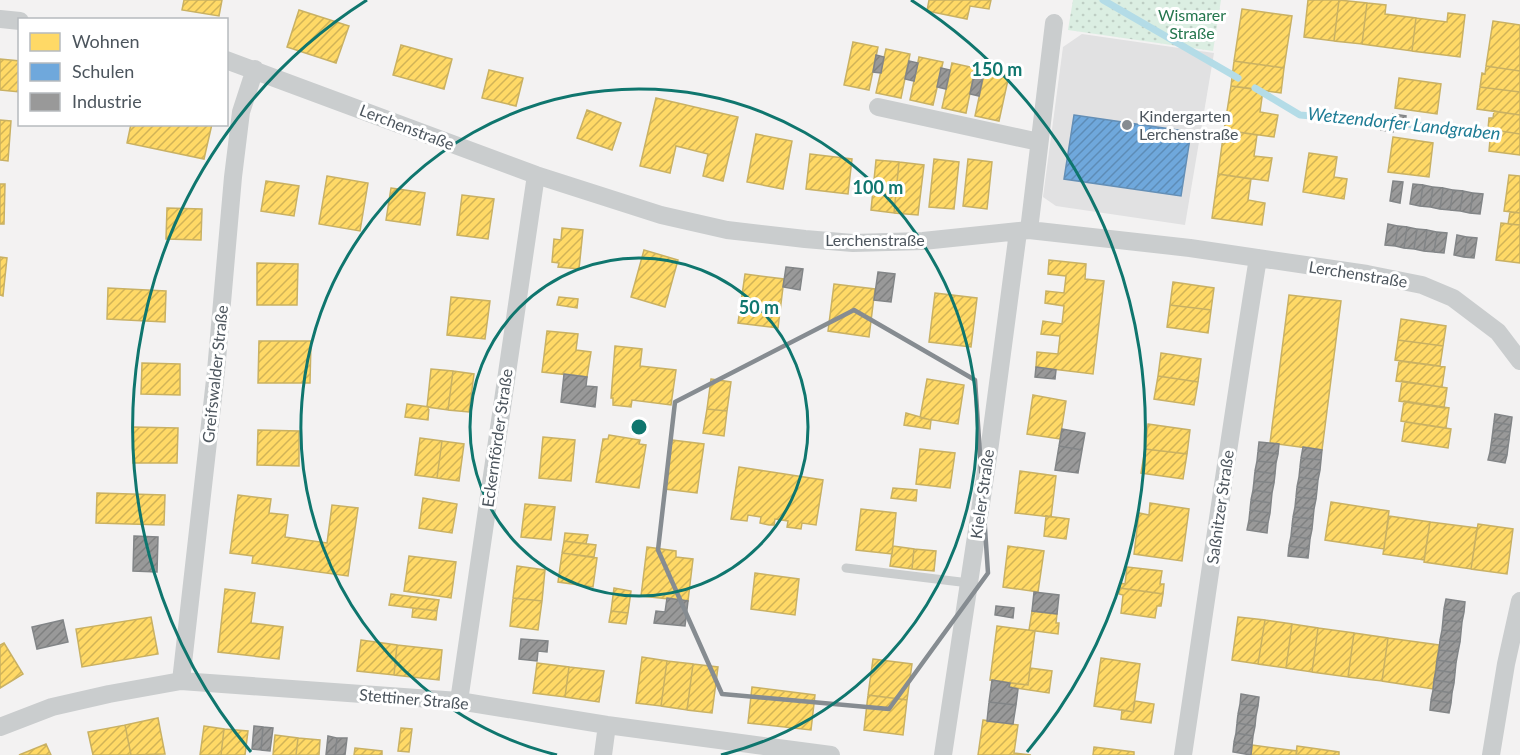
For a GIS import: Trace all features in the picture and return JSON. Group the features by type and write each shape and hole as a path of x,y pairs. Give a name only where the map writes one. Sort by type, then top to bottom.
{"street":[{"path":"0,19 18,21"},
{"path":"1023,231 1039,142 1054,23"},
{"name":"Lerchenstraße","path":"228,61 536,175 661,215 727,230 804,240 853,243 923,241 1023,231 1190,248 1367,274 1422,285 1453,298 1498,332 1520,361"},
{"name":"Greifswalder Straße","path":"181,681 216,371 241,112 255,69"},
{"path":"878,107 1039,142"},
{"name":"Eckernförder Straße","path":"459,701 536,175"},
{"name":"Kieler Straße","path":"943,755 1023,231"},
{"name":"Saßnitzer Straße","path":"1183,755 1214,556 1230,431 1258,258"},
{"path":"1491,755 1506,664 1520,601"},
{"name":"Stettiner Straße","path":"0,727 52,707 181,681 459,701 607,725 831,755"},
{"path":"603,755 607,725"}],"lane":[{"path":"846,568 969,583"}],"highlighted area":[{"path":"854,310 975,380 988,573 889,709 722,694 658,550 675,402"}],"shaded area":[{"name":"Kindergarten Lerchenstraße","path":"1082,34 1214,53 1185,225 1056,206 1043,197 1063,47"}],"green space":[{"name":"Wismarer Straße","path":"1073,0 1221,0 1213,51 1068,30"}],"building: Wohnen":[{"path":"184,0 222,0 219,16 182,10"},
{"path":"929,0 991,0 989,9 970,6 967,19 927,11"},
{"path":"1308,0 1339,0 1334,41 1304,37"},
{"path":"1339,0 1367,3 1362,44 1334,41"},
{"path":"1367,3 1386,5 1385,14 1416,18 1412,51 1362,44"},
{"path":"1242,9 1292,16 1284,68 1234,61"},
{"path":"299,10 349,26 336,63 287,47"},
{"path":"1448,13 1465,15 1460,57 1412,51 1416,18 1447,22"},
{"path":"1493,21 1520,25 1520,71 1486,66"},
{"path":"853,42 878,47 869,90 844,85"},
{"path":"401,45 452,59 444,89 393,75"},
{"path":"886,49 910,54 901,98 876,93"},
{"path":"919,57 943,62 933,105 910,100"},
{"path":"0,59 18,61 18,92 0,90"},
{"path":"1234,61 1284,68 1281,93 1231,86"},
{"path":"952,63 975,68 966,113 942,108"},
{"path":"1486,66 1520,71 1520,92 1480,87 1482,73 1485,74"},
{"path":"489,70 523,78 516,106 482,98"},
{"path":"985,70 1009,75 999,121 975,116"},
{"path":"1399,78 1441,84 1437,114 1395,108"},
{"path":"1231,86 1263,90 1260,112 1278,115 1274,137 1224,130"},
{"path":"1480,87 1520,92 1520,115 1477,109"},
{"path":"656,98 738,117 723,181 703,176 708,154 676,146 670,173 640,166"},
{"path":"587,110 621,123 612,150 577,138"},
{"path":"1494,111 1520,115 1520,134 1488,129 1489,118 1493,118"},
{"path":"0,120 11,121 8,161 0,160"},
{"path":"131,126 212,126 204,159 127,143"},
{"path":"1488,129 1520,134 1520,155 1489,151 1490,140 1486,140"},
{"path":"1224,130 1257,135 1254,156 1272,158 1268,181 1218,174"},
{"path":"756,134 792,141 783,189 747,182"},
{"path":"1393,137 1433,143 1429,177 1388,172"},
{"path":"1309,153 1337,157 1334,177 1347,179 1344,199 1303,192"},
{"path":"810,154 852,159 848,194 806,189"},
{"path":"934,159 959,162 954,209 929,207"},
{"path":"968,159 992,162 987,209 963,206"},
{"path":"876,160 899,162 894,213 871,210"},
{"path":"899,162 924,165 918,215 894,213"},
{"path":"1218,174 1251,179 1248,200 1265,203 1262,225 1212,218"},
{"path":"1509,175 1520,176 1520,213 1504,211"},
{"path":"327,176 368,183 360,231 319,224"},
{"path":"266,181 299,186 294,216 261,211"},
{"path":"0,184 5,184 4,224 0,224"},
{"path":"391,188 425,193 420,225 386,220"},
{"path":"462,195 494,199 488,239 457,235"},
{"path":"167,208 202,209 201,240 166,239"},
{"path":"1510,212 1520,213 1520,225 1508,224"},
{"path":"1501,223 1520,225 1520,263 1496,260"},
{"path":"562,228 583,230 579,269 558,267 559,263 552,262 554,239 561,240"},
{"path":"644,250 678,260 665,307 631,297"},
{"path":"0,257 7,258 3,296 0,295"},
{"path":"1049,260 1086,264 1085,279 1104,281 1093,374 1036,367 1037,352 1058,354 1060,336 1041,334 1043,321 1062,324 1064,306 1045,303 1046,291 1064,293 1066,276 1048,274"},
{"path":"257,263 298,264 297,305 257,305"},
{"path":"745,274 784,279 778,328 738,323"},
{"path":"1173,282 1214,288 1211,310 1170,305"},
{"path":"834,284 875,289 869,337 828,331"},
{"path":"108,288 166,291 165,322 107,319"},
{"path":"935,293 977,298 971,347 929,342"},
{"path":"1289,295 1341,301 1322,450 1270,443"},
{"path":"451,297 490,301 485,339 447,335"},
{"path":"559,297 578,299 577,308 557,305"},
{"path":"1170,305 1211,310 1208,333 1167,327"},
{"path":"1401,319 1446,326 1443,346 1398,340"},
{"path":"547,331 578,334 576,350 591,352 587,377 542,372"},
{"path":"1398,340 1443,346 1440,366 1395,360"},
{"path":"259,341 311,341 310,383 258,383"},
{"path":"615,346 642,349 640,366 676,370 671,405 632,400 631,407 613,405 613,398 611,398"},
{"path":"1161,353 1201,359 1198,382 1158,376"},
{"path":"1399,361 1445,367 1442,387 1396,381"},
{"path":"142,363 180,364 180,395 141,394"},
{"path":"431,369 453,371 448,410 427,407"},
{"path":"453,371 474,374 469,412 448,410"},
{"path":"1158,376 1198,382 1194,405 1154,399"},
{"path":"711,379 731,382 727,411 707,409"},
{"path":"927,379 964,385 958,424 920,418"},
{"path":"1402,381 1447,388 1444,408 1399,401"},
{"path":"1033,395 1066,401 1060,439 1027,434"},
{"path":"1404,401 1449,408 1446,428 1401,421"},
{"path":"407,404 429,407 428,420 405,417"},
{"path":"707,409 727,411 724,436 703,433"},
{"path":"906,413 931,420 930,429 904,425"},
{"path":"1405,422 1451,429 1448,448 1402,441"},
{"path":"1148,424 1190,430 1187,454 1145,449"},
{"path":"133,427 178,428 177,463 133,463"},
{"path":"258,430 299,431 299,466 257,465"},
{"path":"609,435 640,440 639,444 646,445 639,488 596,482 603,439 608,439"},
{"path":"543,437 575,440 571,481 539,478"},
{"path":"420,438 442,441 437,478 415,475"},
{"path":"672,440 704,444 697,493 665,489"},
{"path":"442,441 464,444 459,481 437,478"},
{"path":"920,449 955,453 950,488 916,484"},
{"path":"1145,449 1187,454 1183,479 1141,473"},
{"path":"739,467 823,480 816,525 802,523 801,529 787,527 788,521 775,519 774,525 769,525 760,523 761,517 748,515 747,521 731,519"},
{"path":"1020,471 1056,476 1051,517 1015,513"},
{"path":"893,488 917,490 916,501 891,498"},
{"path":"97,493 165,495 164,525 96,523"},
{"path":"238,495 271,499 269,513 288,515 285,537 327,543 332,505 358,508 348,576 252,563 253,556 230,553"},
{"path":"423,498 457,504 452,533 419,528"},
{"path":"1331,502 1389,511 1384,549 1325,540"},
{"path":"1150,503 1189,509 1182,561 1134,554 1139,513 1149,515"},
{"path":"525,504 555,507 551,540 521,537"},
{"path":"861,509 896,513 892,554 856,550"},
{"path":"1046,516 1069,519 1066,539 1044,536"},
{"path":"1389,516 1430,522 1424,560 1383,554"},
{"path":"1430,522 1477,528 1471,569 1424,562"},
{"path":"1478,524 1513,529 1507,574 1471,569"},
{"path":"565,533 588,535 586,544 564,541"},
{"path":"564,541 596,545 594,557 562,553"},
{"path":"893,546 914,549 912,569 890,566"},
{"path":"1008,546 1044,551 1038,592 1003,587"},
{"path":"647,547 676,551 676,557 693,559 688,601 641,596"},
{"path":"914,549 936,551 934,571 912,569"},
{"path":"562,553 597,558 593,587 558,582"},
{"path":"409,556 456,562 451,598 404,591"},
{"path":"517,566 545,570 542,601 513,598"},
{"path":"1127,567 1162,571 1160,584 1164,584 1163,594 1120,588 1120,583 1125,584"},
{"path":"755,573 799,579 795,615 751,609"},
{"path":"614,588 631,591 628,613 611,611"},
{"path":"1120,588 1163,594 1161,606 1157,606 1155,618 1121,613 1123,595 1119,594"},
{"path":"225,589 255,593 251,623 283,627 279,659 218,652"},
{"path":"391,594 439,600 437,611 389,605"},
{"path":"513,598 542,601 538,630 510,626"},
{"path":"413,608 437,611 436,620 412,617"},
{"path":"611,611 628,613 626,624 609,622"},
{"path":"1032,611 1057,614 1058,634 1029,630"},
{"path":"151,617 158,654 82,667 76,629"},
{"path":"1238,617 1265,620 1258,664 1232,660"},
{"path":"1265,620 1292,624 1286,668 1258,664"},
{"path":"1292,624 1318,628 1312,672 1286,668"},
{"path":"997,626 1035,631 1028,685 990,680"},
{"path":"1318,628 1354,633 1348,677 1312,672"},
{"path":"1354,633 1388,638 1382,681 1348,677"},
{"path":"1388,638 1439,645 1433,689 1382,681"},
{"path":"361,640 397,645 394,675 357,671"},
{"path":"4,643 23,674 0,688 0,645"},
{"path":"397,645 442,650 439,680 394,675"},
{"path":"642,657 667,661 661,706 636,703"},
{"path":"1101,658 1140,664 1133,712 1094,706"},
{"path":"873,659 912,664 907,700 868,695"},
{"path":"667,661 693,664 687,710 661,706"},
{"path":"537,663 569,667 565,697 533,693"},
{"path":"693,664 718,667 712,713 687,710"},
{"path":"569,667 604,671 599,702 565,697"},
{"path":"1030,668 1052,671 1049,693 1009,687 1010,683 1028,685"},
{"path":"752,687 815,695 811,730 748,723"},
{"path":"868,695 907,700 903,735 864,730"},
{"path":"1135,701 1154,704 1151,723 1121,719 1122,710 1133,712"},
{"path":"158,718 165,754 131,755 125,725"},
{"path":"983,720 1018,725 1014,753 1031,755 978,755"},
{"path":"125,725 131,755 93,755 88,732"},
{"path":"204,726 224,729 221,755 200,755"},
{"path":"401,728 412,729 409,752 398,751"},
{"path":"224,729 248,731 245,755 221,755"},
{"path":"275,735 298,738 296,755 273,755"},
{"path":"298,738 320,740 319,755 296,755"},
{"path":"46,744 51,755 19,755"},
{"path":"1252,745 1297,751 1296,755 1251,755"},
{"path":"1297,746 1339,752 1339,755 1296,755"},
{"path":"1094,747 1134,752 1134,755 1093,755"},
{"path":"355,748 382,751 382,755 354,755"}],"building: Schulen":[{"path":"1074,115 1191,132 1181,196 1064,179"}],"building: Industrie":[{"path":"876,55 884,57 881,73 873,72"},
{"path":"909,61 918,63 914,81 905,79"},
{"path":"941,68 950,70 946,89 937,87"},
{"path":"974,75 983,77 979,96 970,94"},
{"path":"1393,114 1406,116 1405,123 1392,122"},
{"path":"1382,120 1395,122 1393,132 1381,130"},
{"path":"1393,181 1403,182 1400,203 1390,201"},
{"path":"1413,184 1423,185 1420,206 1410,204"},
{"path":"1423,185 1433,187 1430,207 1420,206"},
{"path":"1433,187 1443,188 1440,209 1430,207"},
{"path":"1443,188 1453,190 1450,210 1440,209"},
{"path":"1453,190 1463,191 1460,211 1450,210"},
{"path":"1463,191 1473,193 1470,213 1460,211"},
{"path":"1473,193 1483,194 1480,214 1470,213"},
{"path":"1388,224 1398,226 1395,246 1385,245"},
{"path":"1398,226 1407,227 1404,248 1395,246"},
{"path":"1407,227 1417,229 1414,249 1404,248"},
{"path":"1417,229 1427,230 1424,251 1414,249"},
{"path":"1427,230 1437,232 1434,252 1424,251"},
{"path":"1437,232 1447,233 1444,253 1434,252"},
{"path":"1457,235 1467,237 1464,257 1454,255"},
{"path":"1467,237 1477,238 1474,258 1464,257"},
{"path":"786,267 803,269 800,290 783,287"},
{"path":"878,272 895,274 891,302 874,300"},
{"path":"1036,367 1056,370 1055,379 1035,377"},
{"path":"564,374 587,377 586,386 597,387 595,407 561,402"},
{"path":"1495,414 1512,417 1511,425 1494,422"},
{"path":"1494,422 1511,425 1510,432 1493,430"},
{"path":"1062,429 1085,433 1082,450 1059,446"},
{"path":"1493,430 1510,432 1509,440 1492,438"},
{"path":"1492,438 1509,440 1508,447 1491,445"},
{"path":"1259,442 1279,444 1278,454 1258,451"},
{"path":"1491,445 1508,447 1507,455 1490,452"},
{"path":"1059,446 1082,450 1078,473 1055,470"},
{"path":"1303,447 1322,450 1321,460 1301,458"},
{"path":"1258,451 1278,454 1276,463 1257,461"},
{"path":"1490,452 1507,455 1505,463 1488,460"},
{"path":"1301,458 1321,460 1320,470 1300,467"},
{"path":"1257,461 1276,463 1275,474 1255,471"},
{"path":"1300,467 1320,470 1318,480 1299,477"},
{"path":"1255,471 1275,474 1274,483 1254,481"},
{"path":"1299,477 1318,480 1317,490 1297,487"},
{"path":"1254,481 1274,483 1272,493 1253,490"},
{"path":"1297,487 1317,490 1316,499 1296,497"},
{"path":"1253,490 1272,493 1271,503 1251,500"},
{"path":"1296,497 1316,499 1314,509 1295,507"},
{"path":"1251,500 1271,503 1270,513 1250,510"},
{"path":"1295,507 1314,509 1313,519 1293,517"},
{"path":"1250,510 1270,513 1268,523 1249,520"},
{"path":"1293,517 1313,519 1312,529 1292,526"},
{"path":"1249,520 1268,523 1267,533 1247,530"},
{"path":"1292,526 1312,529 1310,539 1291,536"},
{"path":"134,536 158,537 157,572 133,571"},
{"path":"1291,536 1310,539 1309,549 1289,546"},
{"path":"1289,546 1309,549 1308,558 1288,556"},
{"path":"1034,592 1059,595 1057,614 1032,611"},
{"path":"667,598 688,601 685,626 654,623 656,611 665,612"},
{"path":"1446,599 1465,602 1464,612 1444,609"},
{"path":"996,606 1014,608 1013,618 995,615"},
{"path":"1444,609 1464,612 1462,622 1443,620"},
{"path":"63,620 68,642 37,649 32,627"},
{"path":"1443,620 1462,622 1461,632 1442,630"},
{"path":"1442,630 1461,632 1460,642 1440,640"},
{"path":"521,639 548,641 547,652 538,651 537,661 519,659"},
{"path":"1440,640 1460,642 1458,652 1439,650"},
{"path":"1439,650 1458,652 1456,663 1437,660"},
{"path":"1437,660 1456,663 1455,673 1436,670"},
{"path":"1436,670 1455,673 1454,683 1434,680"},
{"path":"992,680 1010,683 1009,687 1018,689 1016,705 989,702"},
{"path":"1434,680 1454,683 1452,693 1433,690"},
{"path":"1433,690 1452,693 1451,703 1431,700"},
{"path":"1241,694 1259,697 1258,706 1240,704"},
{"path":"1431,700 1451,703 1449,713 1430,710"},
{"path":"989,702 1016,705 1013,724 987,721"},
{"path":"1240,704 1258,706 1256,716 1238,714"},
{"path":"1238,714 1256,716 1255,726 1237,723"},
{"path":"1237,723 1255,726 1253,736 1236,733"},
{"path":"254,726 263,727 261,750 252,749"},
{"path":"263,727 273,728 270,751 261,750"},
{"path":"1236,733 1253,736 1252,745 1234,742"},
{"path":"328,736 337,738 335,755 326,755"},
{"path":"337,738 347,738 345,755 335,755"},
{"path":"1234,742 1252,745 1251,755 1233,752"}],"waterway":[{"name":"Wetzendorfer Landgraben","path":"1103,0 1238,78"},
{"name":"Wetzendorfer Landgraben","path":"1255,88 1300,115 1494,132"}],"place":[{"name":"Kindergarten Lerchenstraße","path":"1127,125"}]}
